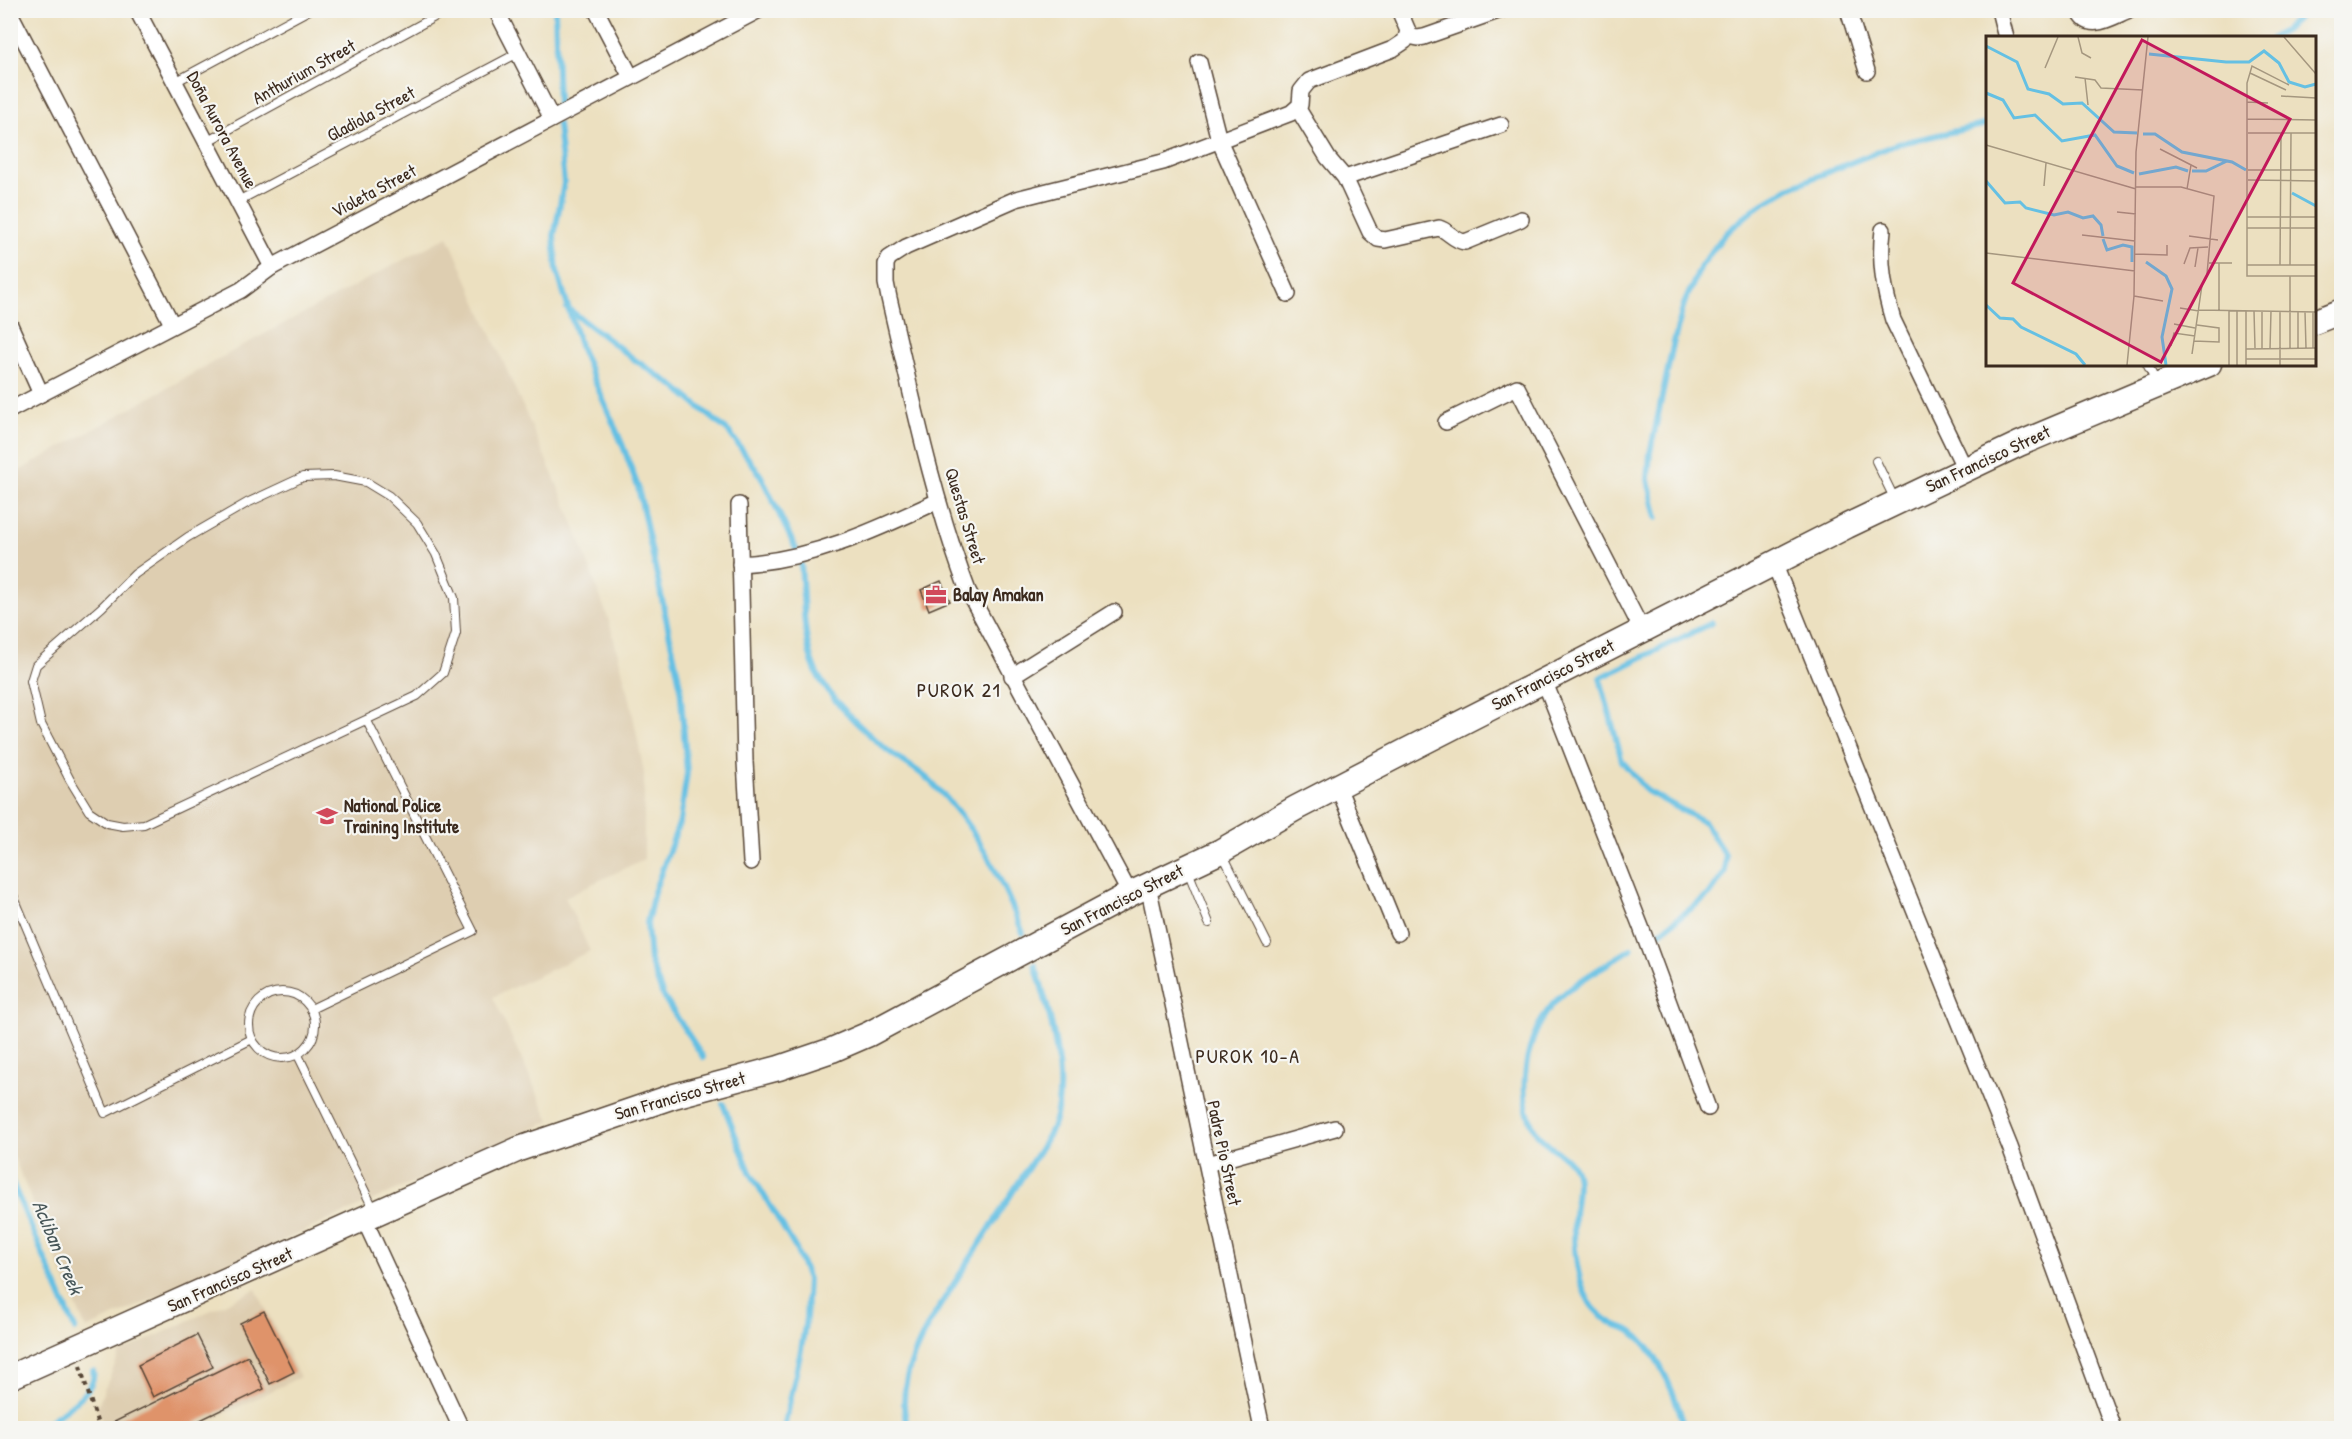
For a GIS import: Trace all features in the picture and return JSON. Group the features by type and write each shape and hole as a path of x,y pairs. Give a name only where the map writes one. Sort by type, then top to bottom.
{"main road":[{"path":"2316,321 2342,311"},
{"name":"San Francisco Street","path":"10,1377 479,1166 566,1131 674,1095 779,1068 832,1050 926,1004 1139,890 1221,851 1338,787 1774,563 2152,375 2199,366"}],"street":[{"path":"496,10 552,119"},
{"name":"Violeta Street","path":"10,410 241,290 272,267 759,10"},
{"path":"1219,140 1298,109 1301,91 1309,81 1402,44 1408,36 1399,10"},
{"path":"1408,36 1425,37 1501,10"},
{"path":"1848,10 1867,71"},
{"path":"1998,10 2005,36"},
{"path":"2079,10 2082,18 2087,22 2095,23 2129,10"},
{"path":"596,11 631,77"},
{"name":"Doña Aurora Avenue","path":"141,12 272,267"},
{"path":"10,13 172,324"},
{"path":"1199,62 1219,140 1288,294"},
{"path":"1298,109 1328,158 1345,178 1368,228 1378,238 1385,240 1438,228 1447,230 1458,241 1465,242 1521,219"},
{"path":"1345,178 1501,125"},
{"name":"Questas Street","path":"1139,890 1012,676 968,591 952,549 938,501 887,290 885,272 889,258 906,247 1016,199 1163,162 1219,140"},
{"path":"1883,230 1880,262 1886,297 1893,320 1965,469"},
{"path":"10,325 41,394"},
{"path":"1446,422 1517,387 1642,630"},
{"path":"740,564 768,562 850,541 938,501"},
{"path":"739,506 745,762 751,862"},
{"path":"1774,563 2010,1147 2113,1428"},
{"path":"1012,676 1114,612"},
{"path":"1544,680 1614,855 1708,1108"},
{"path":"1338,787 1398,933"},
{"name":"Padre Pio Street","path":"1139,890 1207,1164 1262,1428"},
{"path":"1207,1164 1335,1128"},
{"path":"370,1216 461,1428"}],"lane":[{"path":"175,82 309,10"},
{"name":"Anthurium Street","path":"206,142 447,10"},
{"name":"Gladiola Street","path":"238,201 518,53"},
{"path":"1876,461 1896,502"},
{"path":"334,476 366,482 389,496 417,524 436,554 454,598 456,633 443,673 417,696 367,721 166,815 144,824 123,826 107,823 89,811 41,724 31,681 36,665 54,648 102,607 135,574 188,537 247,503 303,477 334,476"},
{"path":"311,1009 473,931 367,721"},
{"path":"1221,851 1267,943"},
{"path":"1186,867 1209,923"},
{"path":"10,888 105,1113 252,1039"},
{"path":"272,993 294,994 304,1000 311,1009 315,1019 315,1029 307,1048 298,1054 281,1059 272,1057 264,1053 252,1039 249,1028 254,1006 272,993"},
{"path":"298,1054 370,1216"}],"path":[{"path":"84,1382 99,1428"}],"shaded area":[{"name":"National Police Training Institute","path":"448,236 570,514 609,621 630,699 644,773 644,859 565,897 590,951 493,997 550,1121 86,1329 11,1151 10,476 242,346"},
{"path":"256,1289 300,1377 195,1428 105,1428 96,1409 120,1353"}],"building":[{"path":"941,581 950,601 929,610 921,590"},
{"path":"264,1311 294,1372 270,1384 240,1323"},
{"path":"197,1335 213,1367 153,1397 138,1365"},
{"path":"248,1356 264,1389 184,1428 107,1428 106,1426"}],"waterway":[{"path":"555,10 558,105"},
{"path":"2275,36 2306,10"},
{"path":"558,124 564,183 554,236 557,271 581,349 638,487 680,684 687,773 680,821 654,892 647,923 650,961 663,996 703,1057"},
{"path":"1657,518 1648,480 1650,453 1673,345 1684,304 1701,266 1724,235 1754,209 1791,187 1897,144 1986,124"},
{"path":"567,308 635,360 674,386 729,432 761,476 796,549"},
{"path":"801,565 808,644 820,679 857,723 887,750 926,778 962,816 996,872 1023,933"},
{"path":"1659,933 1710,894 1725,872 1725,855 1704,822 1647,791 1622,761 1600,678 1712,623"},
{"path":"1631,949 1561,996 1544,1017 1536,1032 1526,1066 1526,1101 1529,1117 1540,1138 1564,1156 1576,1174 1575,1248 1585,1294 1601,1315 1611,1323 1631,1331 1650,1350 1665,1375 1685,1428"},
{"path":"908,1428 904,1407 905,1386 910,1365 919,1344 941,1304 1039,1151 1054,1123 1058,1105 1058,1065 1051,1022 1035,965"},
{"path":"723,1104 750,1172 796,1249 808,1279 806,1318 801,1350 784,1428"},
{"name":"Acliban Creek","path":"10,1178 75,1329"},
{"name":"Acliban Creek","path":"40,1428 83,1395 93,1379 93,1371"}],"place":[{"name":"Balay Amakan","path":"936,595"},
{"name":"National Police Training Institute","path":"327,816"}],"district":[{"name":"PUROK 21","path":"959,690"},
{"name":"PUROK 10-A","path":"1248,1056"}]}
